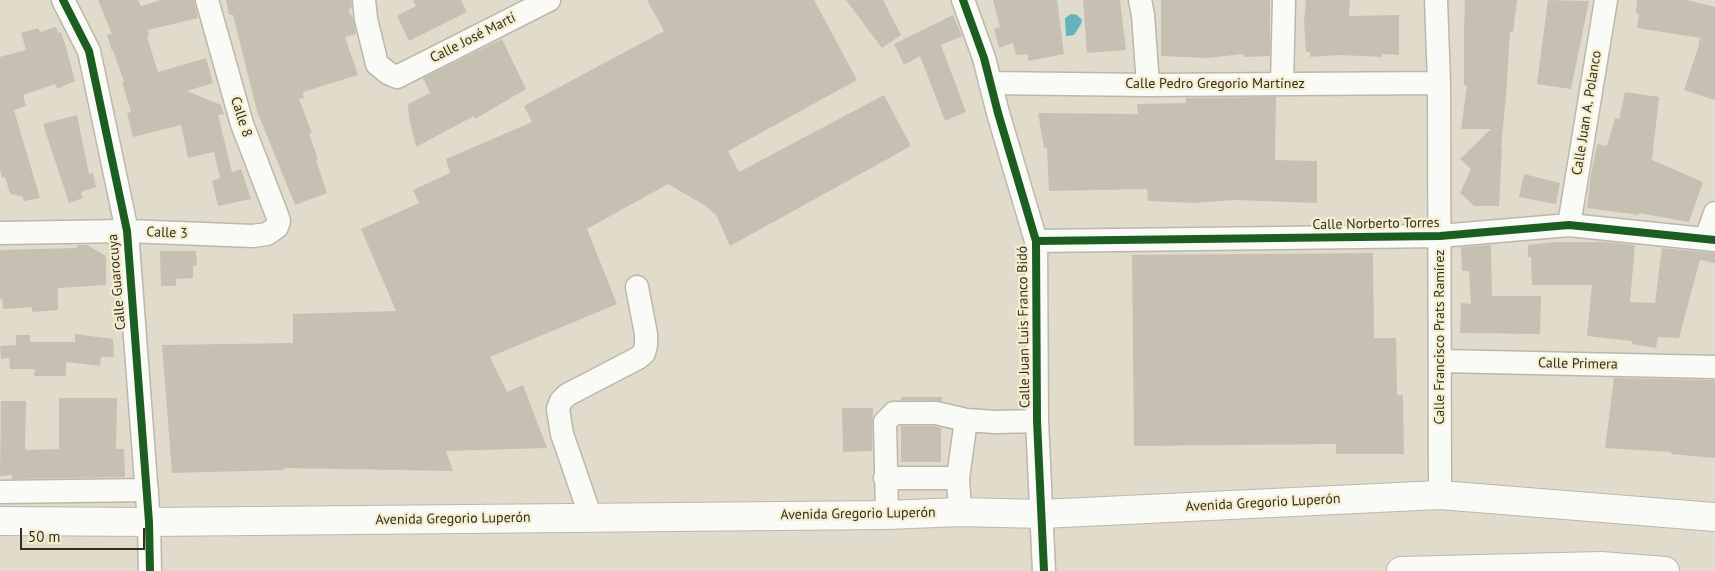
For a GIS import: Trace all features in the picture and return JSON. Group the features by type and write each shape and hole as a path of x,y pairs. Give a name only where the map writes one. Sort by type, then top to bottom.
{"main road":[{"name":"Avenida Gregorio Luperón","path":"0,522 887,515 960,512 1042,514 1440,495 1715,517"},
{"path":"1401,571 1536,570 1601,566 1665,571"}],"street":[{"name":"Calle Guarocuya","path":"63,0 89,51 127,232 147,490 150,571"},
{"name":"Calle 8","path":"207,0 242,124 279,221 274,231"},
{"name":"Calle José Martí","path":"364,0 366,18 377,64 388,73 397,77 549,0"},
{"name":"Calle Juan Luis Franco Bidó","path":"963,0 984,58 1036,241 1038,421 1044,571"},
{"path":"1140,0 1143,15 1148,84"},
{"path":"1282,84 1284,0"},
{"name":"Calle Francisco Prats Ramírez","path":"1436,0 1439,83 1440,495"},
{"name":"Calle Juan A. Polanco","path":"1569,226 1606,0"},
{"name":"Calle Pedro Gregorio Martínez","path":"990,83 1439,83"},
{"path":"1710,239 1715,212"},
{"name":"Calle Norberto Torres","path":"1036,241 1440,236 1569,226 1710,239"},
{"name":"Calle 3","path":"0,233 127,232 254,236 274,231"},
{"path":"591,518 562,434 558,419 558,409 567,395 638,358 644,353 646,334 637,287"},
{"name":"Calle Primera","path":"1441,361 1715,367"},
{"path":"887,515 885,478 886,422 894,413 936,413 966,420 996,422 1038,421"},
{"path":"960,512 958,478 966,420"},
{"path":"885,478 958,478"},
{"path":"0,492 147,490"}],"water":[{"path":"1071,14 1077,15 1082,20 1074,35 1066,36 1065,18"}],"building":[{"path":"98,0 138,0 141,6 161,0 194,0 198,18 148,30 149,36 147,37 158,72 206,58 213,83 187,91 221,105 224,114 218,115 232,172 241,169 251,199 218,206 212,181 220,178 214,152 188,158 181,125 133,137 127,113 131,112 122,82 124,82 107,35 112,34"},
{"path":"226,0 351,0 352,7 348,11 353,17 356,34 345,37 358,75 303,92 304,98 299,99 312,133 309,134 327,193 295,205 257,111 233,15 229,15"},
{"path":"413,0 461,0 467,12 409,41 397,16 416,6"},
{"path":"647,0 814,0 857,80 728,151 739,172 884,95 911,146 730,246 716,215 704,205 668,184 587,229 617,304 490,357 507,392 523,385 547,448 446,451 453,471 284,468 284,470 172,473 162,345 293,343 293,314 396,311 361,229 419,203 413,190 450,173 446,159 532,122 524,106 664,31"},
{"path":"846,0 883,0 901,35 882,48"},
{"path":"993,0 1057,0 1064,54 1028,61 1028,54 1016,55 1013,43 999,48 994,29 1000,27"},
{"path":"1083,0 1120,0 1126,50 1087,53"},
{"path":"1161,0 1270,0 1270,56 1244,57 1244,54 1207,58 1161,56"},
{"path":"1306,0 1350,0 1349,16 1399,15 1399,55 1382,54 1382,57 1341,55 1310,57 1310,52 1306,52 1304,22"},
{"path":"1465,0 1517,0 1513,32 1510,32 1501,147 1499,206 1474,206 1460,193 1471,169 1460,159 1491,129 1461,129 1467,85 1464,85"},
{"path":"1548,0 1589,1 1571,89 1537,84"},
{"path":"1637,0 1687,0 1715,7 1715,100 1684,90 1700,38 1637,28 1639,15 1636,13"},
{"path":"953,15 962,36 941,45 966,112 945,121 920,56 904,65 894,44"},
{"path":"56,27 58,33 61,32 75,81 57,89 55,84 23,95 26,106 14,110 40,198 24,201 22,196 10,194 5,177 2,178 0,170 0,57 26,50 21,33 38,28 40,32"},
{"path":"502,39 526,89 475,119 474,116 416,147 409,118 408,104 430,93 423,78"},
{"path":"1625,92 1659,97 1652,160 1703,182 1689,222 1639,213 1639,215 1587,208 1597,144 1607,146 1615,118 1619,119"},
{"path":"1276,97 1275,160 1317,161 1317,203 1234,200 1195,203 1148,201 1147,189 1049,191 1047,148 1044,148 1038,113 1138,114 1137,104 1186,103 1186,98"},
{"path":"77,115 89,174 93,173 96,187 81,192 83,198 69,203 43,124"},
{"path":"1524,174 1560,183 1556,204 1519,197"},
{"path":"1556,242 1605,242 1635,245 1630,302 1655,303 1662,248 1715,253 1715,263 1700,260 1679,338 1658,337 1656,348 1632,344 1632,341 1587,336 1592,285 1532,285 1531,257 1528,257 1528,245"},
{"path":"78,245 87,245 106,256 106,285 58,288 58,310 32,312 32,307 3,309 2,299 0,299 0,250 76,248"},
{"path":"1491,245 1492,296 1541,296 1540,334 1460,333 1461,303 1471,304 1469,271 1462,271 1461,247"},
{"path":"160,251 196,251 197,265 193,266 193,278 176,279 176,286 161,286"},
{"path":"1373,253 1374,338 1396,338 1397,395 1403,395 1404,454 1336,454 1336,444 1134,446 1132,255"},
{"path":"75,334 113,339 114,357 101,357 100,366 66,362 66,376 34,376 35,369 10,369 9,358 1,359 0,346 16,345 16,335 30,335 30,342 75,342"},
{"path":"1614,378 1715,380 1715,458 1671,454 1671,452 1605,448"},
{"path":"901,397 942,397 942,401 901,400"},
{"path":"59,398 117,398 116,449 124,449 125,477 12,479 12,475 0,476 1,401 26,401 25,450 59,449"},
{"path":"842,408 873,408 872,451 843,452"},
{"path":"901,426 934,426 941,428 941,462 901,462"}],"cycle path":[{"path":"63,0 89,51 127,231 149,522 150,571"},
{"path":"963,0 984,58 998,113 1036,241 1037,421 1044,571"},
{"path":"1036,241 1440,236 1569,225 1715,240"}]}
